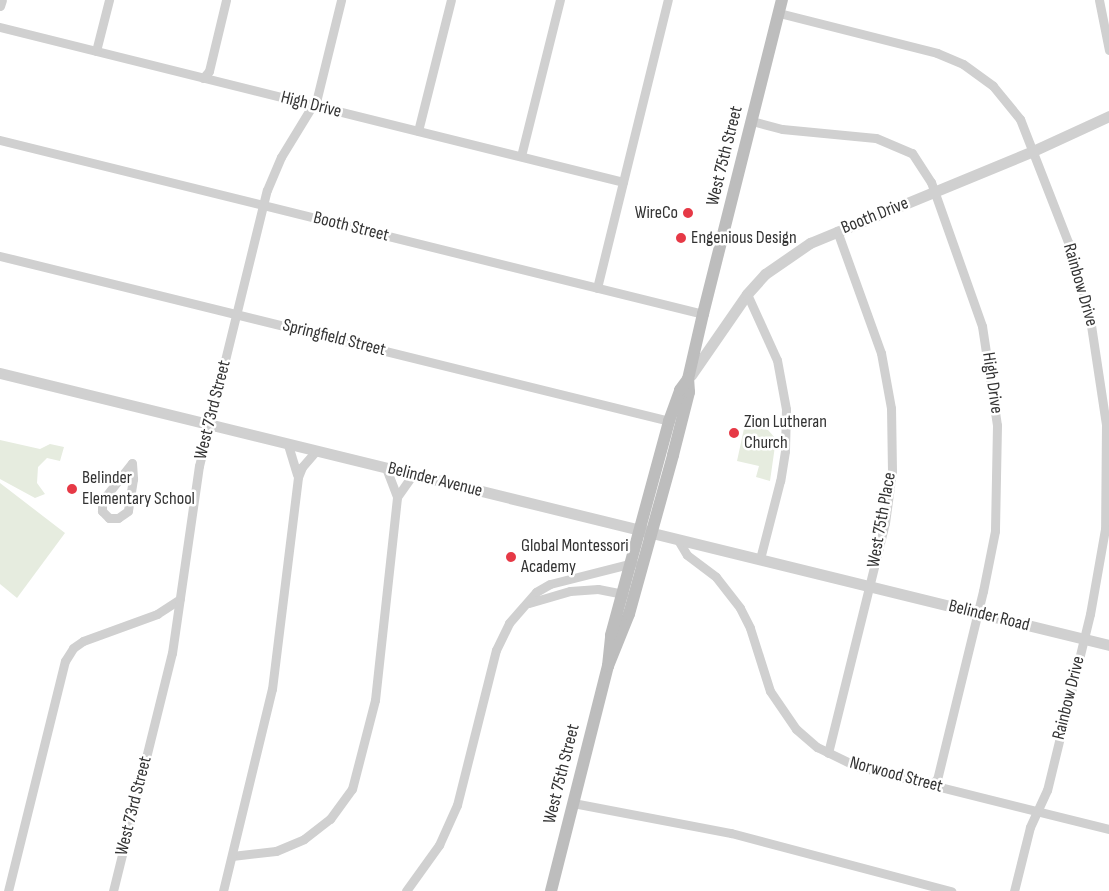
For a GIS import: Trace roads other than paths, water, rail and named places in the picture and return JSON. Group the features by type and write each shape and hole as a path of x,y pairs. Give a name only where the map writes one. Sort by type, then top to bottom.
{"main road":[{"name":"West 75th Street","path":"608,666 622,636 647,533 669,421 688,379 782,0"},
{"name":"West 75th Street","path":"551,891 608,666 612,635 633,564 647,533 689,392 688,379"}],"street":[{"path":"0,6 2,0"},
{"path":"96,51 109,0"},
{"path":"202,78 209,71 226,0"},
{"name":"West 73rd Street","path":"113,891 172,653 192,500 209,424 264,205 273,171 313,105 342,0"},
{"path":"418,131 451,0"},
{"path":"521,156 560,0"},
{"path":"597,288 668,0"},
{"path":"1099,0 1109,50"},
{"name":"Rainbow Drive","path":"779,13 937,53 963,64 1008,102 1020,119 1079,273 1103,386 1108,468 1105,529 1084,639 1047,790 1038,811 1014,891"},
{"name":"High Drive","path":"0,28 623,182"},
{"name":"Booth Drive","path":"688,379 725,321 747,294 784,260 837,231 1033,152 1109,116"},
{"name":"High Drive","path":"752,121 782,129 876,138 896,144 918,159 935,192 975,300 993,381 998,492 991,554 978,613 937,779 931,785"},
{"name":"Booth Street","path":"0,140 703,314"},
{"name":"West 75th Place","path":"828,753 870,586 889,500 891,408 872,323 837,231"},
{"name":"Springfield Street","path":"0,256 669,421"},
{"path":"747,294 776,360 786,409 786,451 760,559"},
{"name":"Belinder Avenue","path":"0,373 315,452 413,474 647,533 870,586"},
{"path":"288,445 298,477"},
{"path":"223,891 272,689 298,477 302,467 315,452"},
{"path":"132,463 133,479 128,511 118,518 109,518 102,511 102,501 132,463"},
{"path":"232,856 276,850 304,839 330,819 352,790 375,700 397,497 386,468"},
{"path":"397,497 413,474"},
{"name":"Norwood Street","path":"678,540 687,555 716,577 740,608 755,643 763,674 782,712 807,739 828,753 856,766 1109,828"},
{"path":"406,891 426,867 448,829 457,805 496,650 509,623 529,603 536,592 550,584 633,564"},
{"name":"Belinder Road","path":"870,586 1109,645"},
{"path":"529,603 570,591 598,589 624,594"},
{"path":"8,891 65,661 73,648 84,641 157,614 180,599"},
{"path":"573,803 731,833 951,891"}],"place":[{"name":"WireCo","path":"688,213"},
{"name":"Engenious Design","path":"681,238"},
{"name":"Zion Lutheran Church","path":"734,433"},
{"name":"Belinder Elementary School","path":"72,489"},
{"name":"Global Montessori Academy","path":"511,557"}]}
